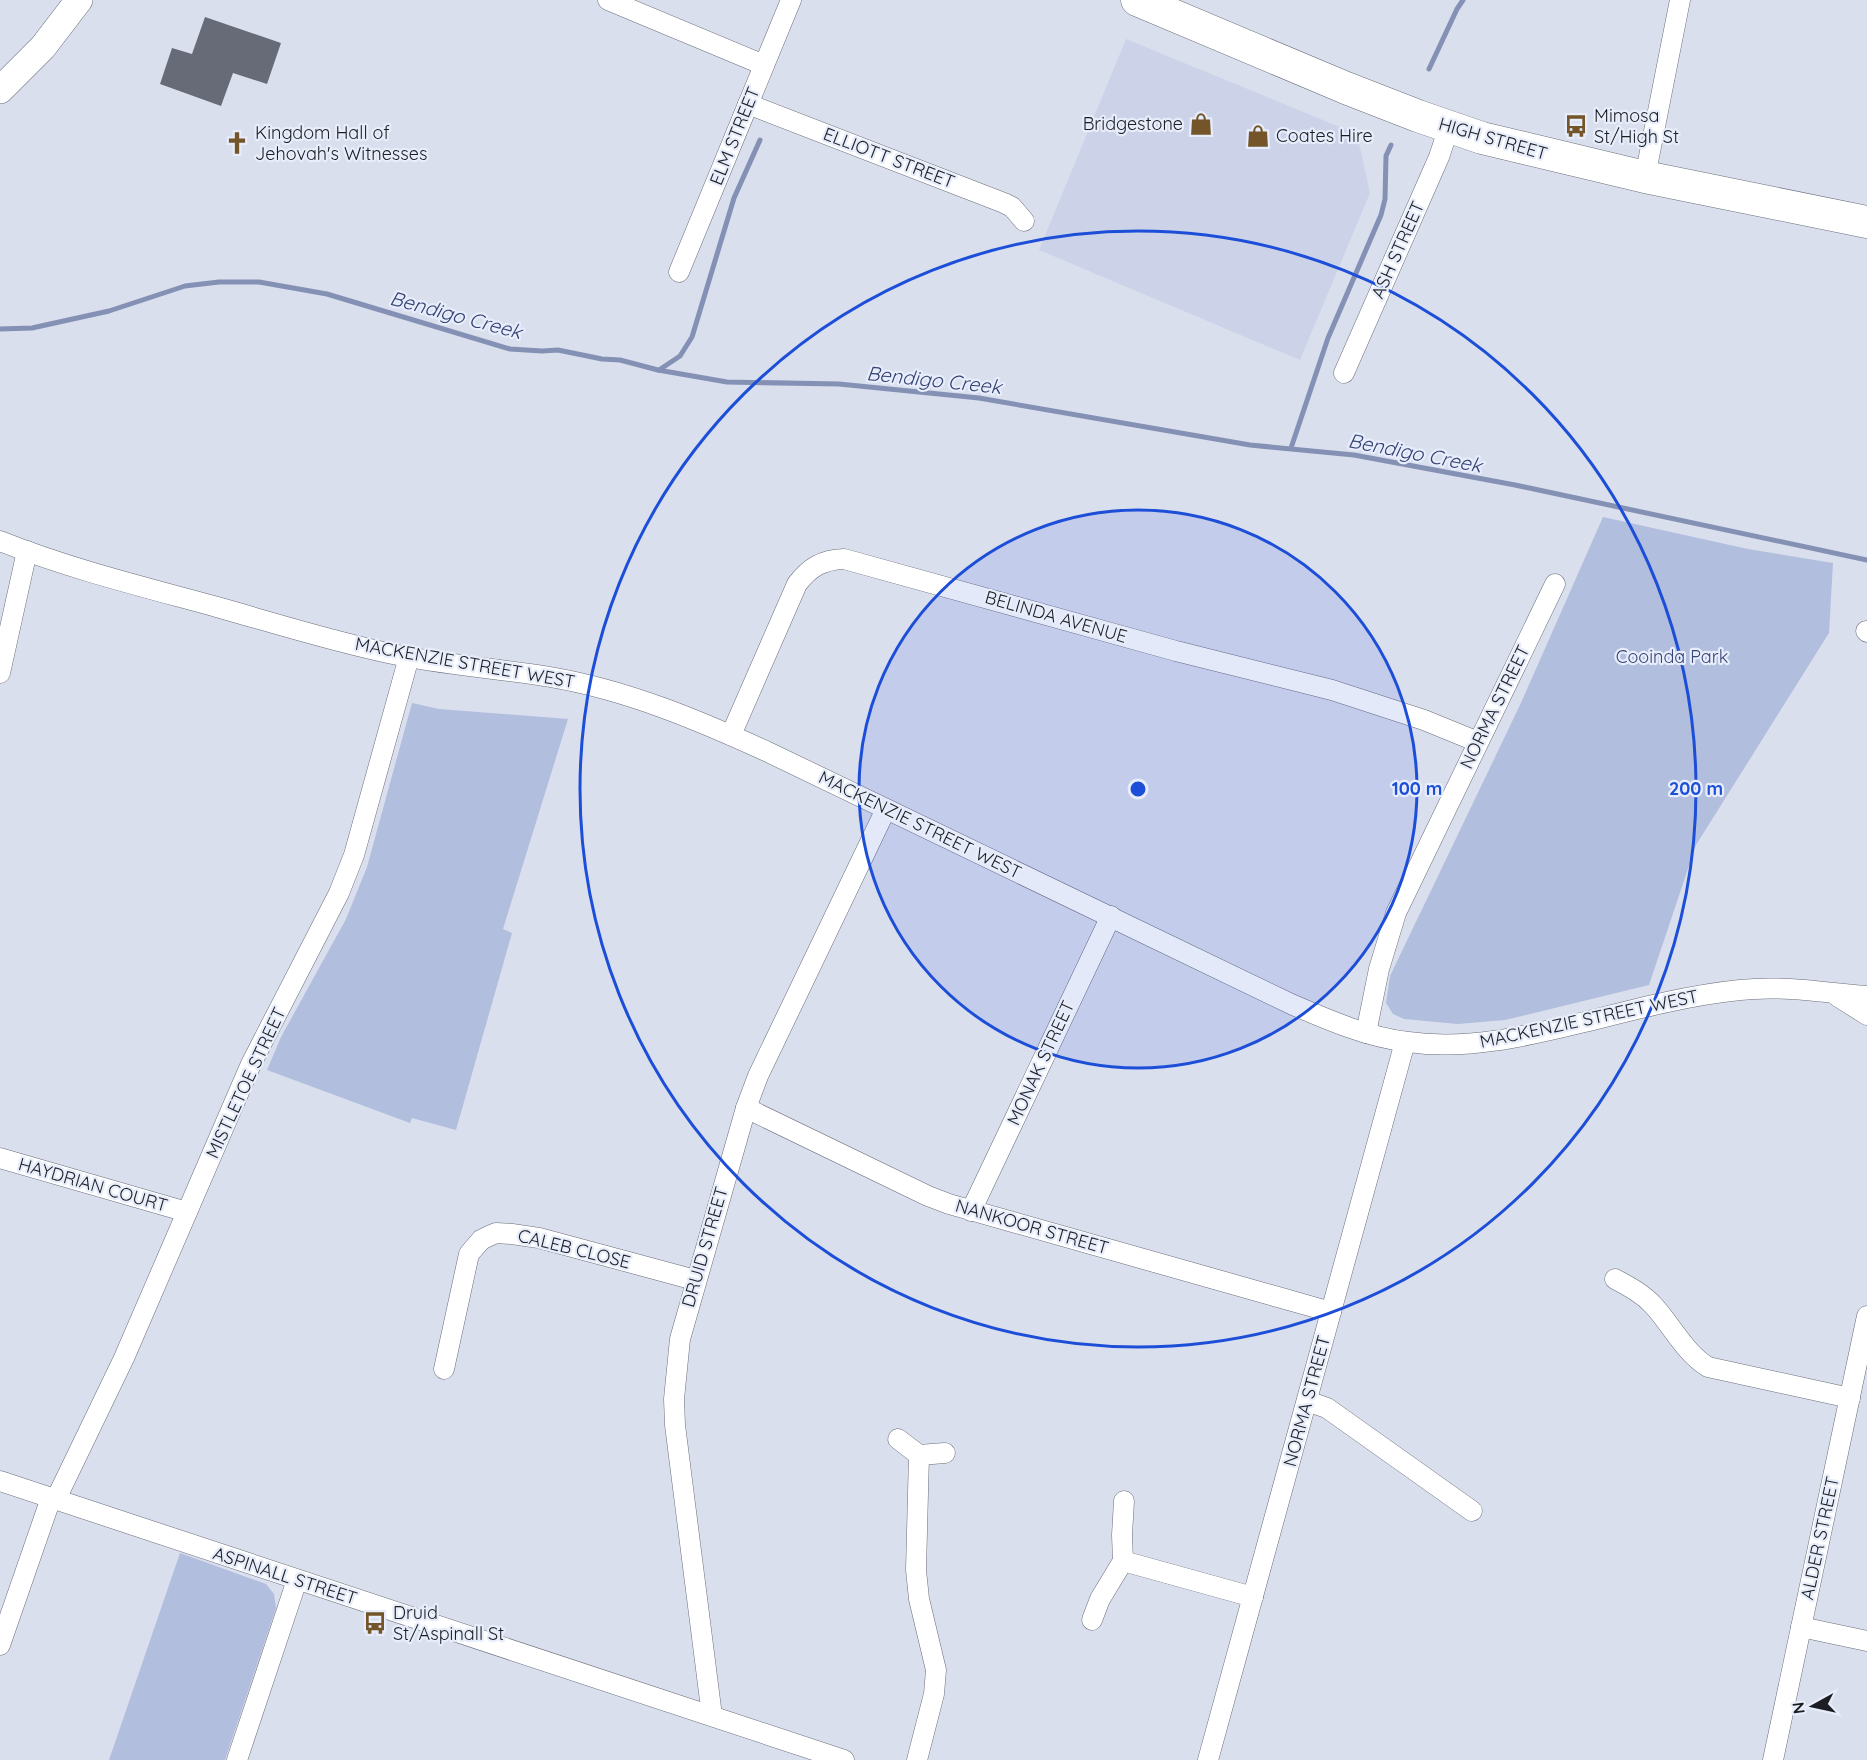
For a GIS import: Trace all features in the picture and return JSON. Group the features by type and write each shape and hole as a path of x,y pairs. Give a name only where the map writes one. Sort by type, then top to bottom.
{"highway":[{"name":"HIGH STREET","path":"1137,0 1346,88 1449,127 1538,153 1867,222"}],"main road":[{"path":"0,90 43,47 79,0"}],"street":[{"path":"609,0 764,65"},
{"name":"ELM STREET","path":"679,272 791,0"},
{"path":"1645,177 1680,0"},
{"name":"ELLIOTT STREET","path":"748,104 1004,203 1012,207 1024,221"},
{"name":"ASH STREET","path":"1344,373 1449,127"},
{"name":"MACKENZIE STREET WEST","path":"0,541 108,577 345,643 409,657 550,677 594,686 647,702 731,735 1112,916 1291,1004 1366,1033 1405,1042 1454,1044 1511,1039 1670,1001 1741,989 1790,988 1867,996"},
{"path":"0,673 27,551"},
{"name":"BELINDA AVENUE","path":"731,735 797,584 808,571 823,561 844,559 1176,651 1332,690 1424,720 1478,742"},
{"name":"NORMA STREET","path":"1366,1033 1379,969 1396,913 1555,584"},
{"name":"MISTLETOE STREET","path":"0,1645 54,1499 124,1358 251,1064 339,894 354,855 409,657"},
{"name":"DRUID STREET","path":"712,1716 675,1425 674,1399 680,1339 746,1108 758,1076 886,809"},
{"name":"MONAK STREET","path":"971,1211 1112,916"},
{"name":"MACKENZIE STREET WEST","path":"1833,993 1867,1016"},
{"name":"NORMA STREET","path":"1208,1760 1405,1042"},
{"name":"NANKOOR STREET","path":"746,1108 928,1196 971,1211 1331,1312"},
{"name":"HAYDRIAN COURT","path":"0,1158 186,1212"},
{"name":"CALEB CLOSE","path":"444,1369 469,1254 481,1240 489,1236 504,1233 539,1239 695,1280"},
{"path":"1616,1279 1642,1294 1655,1306 1694,1356 1708,1366 1850,1398"},
{"name":"ALDER STREET","path":"1773,1760 1850,1398 1864,1348 1867,1316"},
{"path":"1307,1401 1327,1408 1472,1511"},
{"path":"898,1439 919,1455 945,1453"},
{"path":"917,1760 934,1694 936,1670 919,1599 916,1569 919,1455"},
{"name":"ASPINALL STREET","path":"0,1481 844,1760"},
{"path":"1092,1620 1100,1599 1123,1561 1124,1501"},
{"path":"1123,1561 1253,1597"},
{"path":"237,1760 297,1580"},
{"path":"1801,1627 1867,1641"}],"shaded area":[{"path":"1126,39 1357,134 1370,193 1300,360 1039,250"}],"green space":[{"name":"Cooinda Park","path":"1603,517 1748,549 1833,563 1829,633 1696,845 1649,985 1505,1020 1458,1024 1404,1019 1393,1014 1386,1003 1390,976 1520,705"},
{"path":"412,703 439,709 568,719 503,929 512,933 456,1130 412,1118 410,1123 267,1070 281,1037 346,919 367,867"},
{"path":"180,1553 266,1584 274,1594 276,1608 225,1760 109,1760"}],"building":[{"path":"205,17 281,43 267,84 233,73 221,106 160,84 172,48 192,54"}],"waterway":[{"path":"1429,69 1463,0"},
{"path":"659,370 680,356 692,337 734,198 760,140"},
{"path":"1291,448 1328,338 1381,215 1385,199 1386,156 1391,145"},
{"name":"Bendigo Creek","path":"0,329 32,328 109,311 185,286 219,282 259,282 327,294 510,349 558,350 727,382 839,384 979,398 1250,445 1354,455 1515,485 1867,560"}],"place":[{"name":"Bridgestone","path":"1201,124"},
{"name":"Mimosa St/High St","path":"1576,126"},
{"name":"Coates Hire","path":"1258,136"},
{"name":"Kingdom Hall of Jehovah's Witnesses","path":"237,143"},
{"name":"Druid St/Aspinall St","path":"375,1623"}]}
